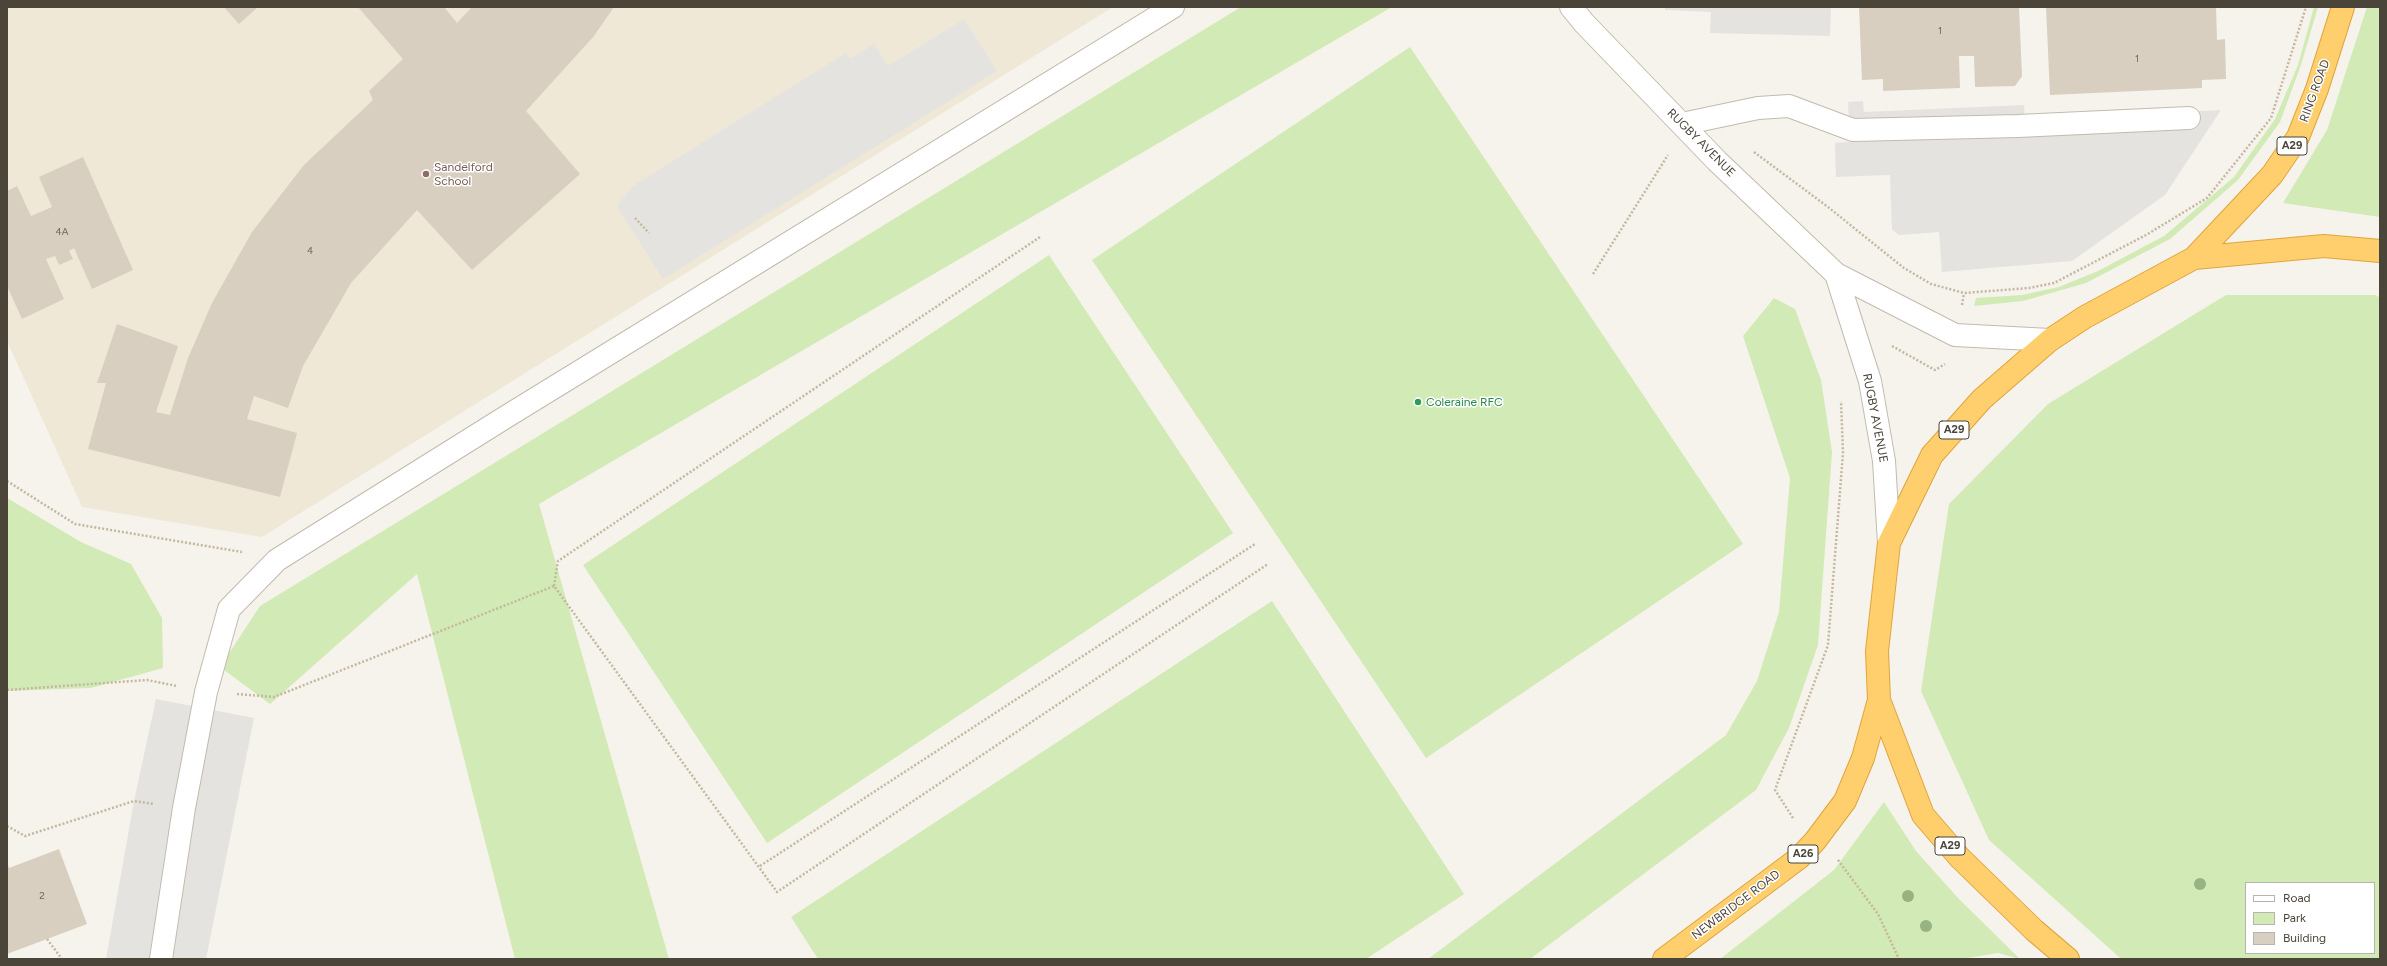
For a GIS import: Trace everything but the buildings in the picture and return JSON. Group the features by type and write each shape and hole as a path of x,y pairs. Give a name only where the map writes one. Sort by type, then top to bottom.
{"highway":[{"name":"RING ROAD","path":"2194,258 2272,175 2298,137 2317,89 2343,7"},
{"name":"A29","path":"2068,959 2034,930 1960,858 1923,815 1879,700 1877,651 1889,544 1932,455 1982,399 2050,340 2085,318 2194,258 2324,246 2380,251"},
{"name":"NEWBRIDGE ROAD","path":"1664,959 1800,858 1815,841 1845,801 1862,758 1879,700"}],"street":[{"path":"161,959 184,808 206,692 229,609 277,560 522,407 1173,7"},
{"name":"RUGBY AVENUE","path":"1571,7 1584,23 1682,124 1836,274 1955,335 2050,340"},
{"path":"1682,124 1758,108 1789,106 1853,130 2189,118"},
{"name":"RUGBY AVENUE","path":"1836,274 1870,381 1884,461 1889,544"}],"path":[{"path":"1715,117 1760,156 1828,207 1904,268 1932,284 1964,293 2035,287 2054,283 2146,235 2206,198 2270,118 2306,7"},
{"path":"1593,274 1668,155"},
{"path":"635,218 649,233"},
{"path":"1040,237 558,561 554,586 778,892 1268,564"},
{"path":"1889,345 1935,370 1949,362"},
{"path":"1797,824 1775,790 1828,645 1842,453 1840,393"},
{"path":"7,481 75,524 242,552"},
{"path":"760,866 1255,544"},
{"path":"7,690 146,680 206,692 274,697 554,586"},
{"path":"7,826 26,836 134,801 184,808"},
{"path":"1843,864 1878,914 1899,959"},
{"path":"47,939 62,959"}],"shaded area":[{"name":"Sandelford School","path":"7,7 1113,7 262,537 82,507 7,341"},
{"path":"1665,7 1831,7 1830,36 1710,33 1711,12 1665,10"},
{"path":"964,19 997,71 663,279 617,206 633,186 846,53 850,59 874,44 888,66"},
{"path":"1863,101 1864,112 2024,105 2025,120 2221,110 2165,195 2072,261 1942,272 1939,232 1899,235 1892,230 1890,175 1836,177 1835,143 1850,142 1848,102"},
{"path":"156,699 254,718 206,959 106,959 134,801"}],"green space":[{"path":"1241,7 1392,7 539,504 669,959 515,959 417,574 270,704 220,667 260,606"},
{"path":"2314,7 2318,7 2301,65 2280,122 2238,180 2170,239 2086,283 2023,301 1974,306 1976,298 2022,295 2059,287 2098,271 2164,236 2234,177 2275,119 2298,65"},
{"path":"2367,7 2380,7 2380,217 2283,203 2327,130"},
{"name":"Coleraine RFC","path":"1410,47 1743,544 1426,758 1092,260"},
{"path":"1049,255 1233,533 767,843 583,565"},
{"path":"2226,295 2376,295 2380,298 2380,959 2124,959 2119,957 1989,840 1921,691 1949,504 2048,404"},
{"path":"1774,298 1795,309 1821,380 1832,452 1818,645 1789,728 1756,790 1530,959 1428,959 1726,735 1757,681 1779,612 1790,478 1743,336"},
{"path":"7,498 81,542 131,564 162,618 163,668 91,688 7,691"},
{"path":"1272,601 1464,894 1366,959 818,959 791,917"},
{"path":"1884,802 1916,851 1958,898 2020,959 1998,953 1961,959 1720,959 1834,870"}],"place":[{"name":"Sandelford School","path":"426,174"},
{"name":"Coleraine RFC","path":"1418,402"}]}
